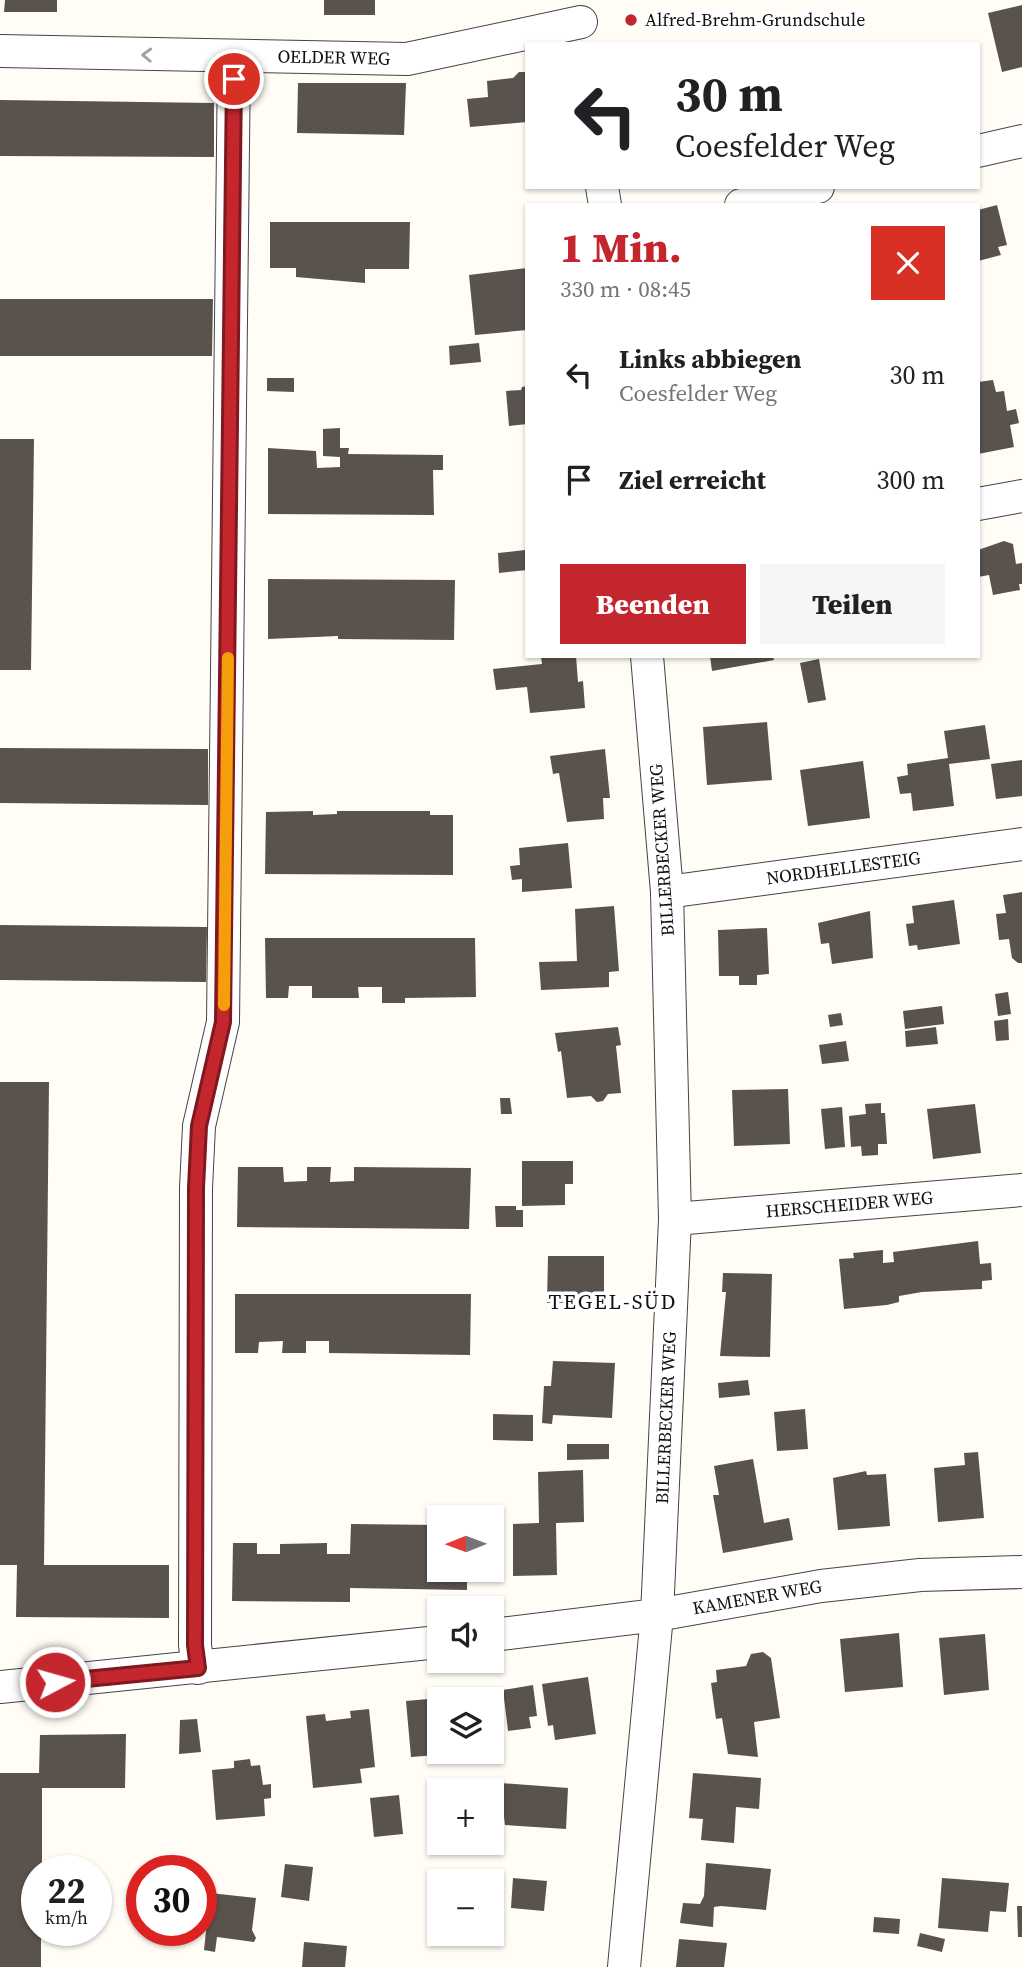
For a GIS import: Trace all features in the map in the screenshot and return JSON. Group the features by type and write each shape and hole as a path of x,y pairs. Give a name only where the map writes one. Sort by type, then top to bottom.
{"street":[{"name":"OELDER WEG","path":"0,51 234,58 407,59 582,22"},
{"path":"198,1668 195,1645 196,1188 199,1126 223,1022 234,58"},
{"path":"980,151 1022,141"},
{"path":"750,203 809,189"},
{"path":"980,504 1022,496"},
{"name":"BILLERBECKER WEG","path":"624,1967 657,1615 675,1219 667,892 647,658"},
{"name":"NORDHELLESTEIG","path":"667,892 1022,844"},
{"name":"HERSCHEIDER WEG","path":"675,1219 1022,1190"},
{"name":"KAMENER WEG","path":"504,1634 657,1615 821,1586 920,1575 1022,1572"},
{"path":"0,1687 427,1643"}],"building":[{"path":"5,0 57,0 57,12 4,12"},
{"path":"324,0 375,0 375,15 324,15"},
{"path":"1022,5 1022,67 1002,72 988,13"},
{"path":"519,72 525,72 525,122 470,127 467,99 488,97 487,81 513,78"},
{"path":"298,83 406,83 404,135 297,133"},
{"path":"0,100 214,103 214,157 0,156"},
{"path":"997,205 1007,245 998,247 1001,255 980,260 980,209"},
{"path":"270,222 410,222 409,269 365,269 365,283 296,277 296,268 270,268"},
{"path":"525,268 525,330 475,335 469,275"},
{"path":"0,299 213,299 212,356 0,356"},
{"path":"479,343 481,362 450,365 449,346"},
{"path":"267,378 294,378 294,392 267,391"},
{"path":"993,380 996,392 1004,391 1007,411 1016,409 1019,423 1010,425 1014,447 980,454 980,382"},
{"path":"525,386 525,424 509,426 506,391 521,390"},
{"path":"340,428 340,448 349,448 348,454 443,455 443,470 433,470 434,515 268,514 268,448 316,451 317,468 340,467 340,457 323,456 323,429"},
{"path":"0,439 34,439 31,670 0,670"},
{"path":"1004,541 1013,544 1016,564 1022,563 1020,590 993,595 989,575 980,577 980,549"},
{"path":"525,550 525,570 499,573 498,553"},
{"path":"268,579 455,580 454,640 338,639 338,636 268,639"},
{"path":"541,658 576,658 578,682 583,681 585,708 530,713 527,687 496,690 493,669 542,664"},
{"path":"710,658 774,660 712,671"},
{"path":"819,659 826,700 808,703 800,663"},
{"path":"767,722 772,780 707,785 703,727"},
{"path":"985,725 990,759 949,764 954,806 913,811 911,793 900,794 897,777 908,775 907,764 948,758 944,731"},
{"path":"0,748 208,749 208,805 0,803"},
{"path":"605,749 610,798 603,798 604,819 567,822 559,773 553,774 550,756"},
{"path":"1022,760 1022,796 996,799 991,764"},
{"path":"863,761 870,818 808,826 800,770"},
{"path":"313,811 313,815 337,814 337,811 430,811 430,815 453,815 453,875 265,874 266,812"},
{"path":"568,843 572,888 522,892 522,879 512,880 510,866 520,865 519,848"},
{"path":"1022,892 1022,963 1018,963 1012,958 1009,939 999,940 996,914 1006,913 1003,895"},
{"path":"954,900 960,944 918,950 917,945 909,946 906,924 914,923 912,906"},
{"path":"614,906 619,971 609,972 609,987 541,990 539,962 577,961 575,909"},
{"path":"870,911 873,958 832,964 829,943 821,944 818,923"},
{"path":"0,925 207,927 206,982 0,980"},
{"path":"767,928 769,974 757,975 757,985 739,985 739,976 719,976 718,930"},
{"path":"265,938 475,938 476,997 405,998 405,1003 382,1003 382,987 358,987 359,998 312,998 312,986 289,986 288,998 266,998"},
{"path":"1008,992 1011,1014 998,1016 995,994"},
{"path":"942,1006 944,1024 905,1029 903,1011"},
{"path":"841,1013 843,1025 830,1027 828,1015"},
{"path":"1008,1019 1009,1040 996,1041 994,1021"},
{"path":"618,1027 621,1045 616,1046 621,1093 608,1094 603,1101 597,1102 591,1096 567,1098 561,1051 558,1052 555,1033"},
{"path":"936,1027 938,1044 906,1047 905,1031"},
{"path":"846,1041 849,1061 822,1064 819,1045"},
{"path":"0,1082 49,1082 44,1565 169,1565 169,1618 16,1617 17,1565 0,1565"},
{"path":"788,1089 790,1144 734,1146 732,1090"},
{"path":"500,1098 510,1098 512,1114 501,1114"},
{"path":"881,1103 881,1113 885,1113 887,1144 878,1144 878,1155 862,1156 861,1146 851,1147 849,1116 866,1114 865,1104"},
{"path":"975,1104 981,1153 933,1159 927,1109"},
{"path":"842,1107 845,1147 825,1149 821,1109"},
{"path":"522,1161 573,1161 573,1184 565,1184 565,1205 522,1206"},
{"path":"238,1167 283,1167 284,1182 307,1181 307,1167 331,1167 330,1182 354,1181 354,1167 471,1168 469,1229 237,1227"},
{"path":"495,1206 516,1206 516,1210 523,1210 523,1227 496,1227"},
{"path":"978,1241 980,1264 991,1263 992,1280 982,1281 982,1289 922,1292 899,1296 899,1302 887,1305 844,1309 839,1259 854,1258 853,1253 883,1250 883,1263 894,1262 893,1252"},
{"path":"548,1256 604,1256 604,1303 547,1303"},
{"path":"723,1273 772,1274 770,1357 720,1356 726,1292 722,1292"},
{"path":"235,1294 471,1294 470,1355 329,1353 329,1341 306,1341 306,1353 282,1353 283,1341 259,1342 258,1353 235,1353"},
{"path":"553,1361 615,1363 612,1418 553,1415 552,1424 542,1423 544,1386 551,1386"},
{"path":"748,1380 750,1395 719,1398 718,1383"},
{"path":"805,1409 808,1449 777,1451 774,1412"},
{"path":"493,1414 533,1415 533,1441 493,1440"},
{"path":"567,1444 609,1444 609,1459 567,1460"},
{"path":"978,1452 984,1518 938,1522 934,1468 965,1465 964,1453"},
{"path":"753,1459 764,1523 789,1518 793,1540 723,1553 713,1495 719,1495 714,1466"},
{"path":"583,1470 584,1522 556,1523 557,1575 513,1576 513,1524 539,1523 538,1472"},
{"path":"866,1471 867,1475 886,1474 890,1526 838,1530 833,1478"},
{"path":"351,1524 427,1525 427,1582 467,1582 467,1590 350,1588 350,1602 232,1601 233,1543 257,1543 257,1554 280,1554 280,1544 327,1543 327,1554 350,1554"},
{"path":"899,1633 903,1687 845,1692 840,1639"},
{"path":"985,1634 989,1690 944,1695 939,1638"},
{"path":"763,1652 771,1658 780,1718 754,1722 758,1757 728,1754 722,1718 716,1719 711,1683 717,1682 716,1670 746,1666 751,1654"},
{"path":"588,1677 596,1734 555,1740 553,1725 548,1726 542,1684"},
{"path":"533,1685 537,1716 529,1717 531,1728 508,1731 504,1690"},
{"path":"427,1699 427,1756 411,1757 406,1701"},
{"path":"369,1709 375,1767 360,1769 362,1783 313,1788 306,1716 325,1714 326,1721 351,1718 350,1711"},
{"path":"197,1719 201,1752 179,1754 180,1720"},
{"path":"126,1734 125,1788 42,1788 42,1855 21,1855 21,1946 41,1946 41,1967 0,1967 0,1773 39,1773 40,1735"},
{"path":"250,1759 251,1766 260,1765 263,1785 271,1784 271,1798 264,1799 265,1816 216,1820 212,1770 234,1768 234,1761"},
{"path":"693,1773 761,1778 759,1809 736,1807 734,1843 701,1840 703,1819 689,1818"},
{"path":"504,1783 568,1788 566,1829 505,1825"},
{"path":"399,1795 403,1834 374,1837 370,1798"},
{"path":"706,1863 771,1869 766,1910 714,1907 713,1927 680,1923 683,1903 700,1904 704,1896"},
{"path":"285,1864 313,1867 309,1901 281,1897"},
{"path":"513,1878 547,1881 544,1911 511,1908"},
{"path":"942,1878 1009,1883 1006,1912 990,1911 988,1932 938,1928"},
{"path":"217,1894 256,1898 252,1930 256,1938 254,1942 217,1937"},
{"path":"1017,1906 1022,1906 1022,1937 1018,1937"},
{"path":"874,1917 900,1919 899,1934 873,1932"},
{"path":"920,1933 945,1939 942,1952 917,1946"},
{"path":"679,1939 727,1943 724,1967 676,1967"},
{"path":"304,1942 347,1946 345,1967 302,1967"},
{"path":"204,1946 216,1946 215,1952 204,1950"}],"slow traffic":[{"path":"224,1005 228,658"}],"place":[{"name":"Alfred-Brehm-Grundschule","path":"631,20"}],"district":[{"name":"TEGEL-SÜD","path":"613,1302"}],"route":[{"path":"55,1682 198,1668 195,1645 196,1188 199,1126 223,1022 234,79"}]}
